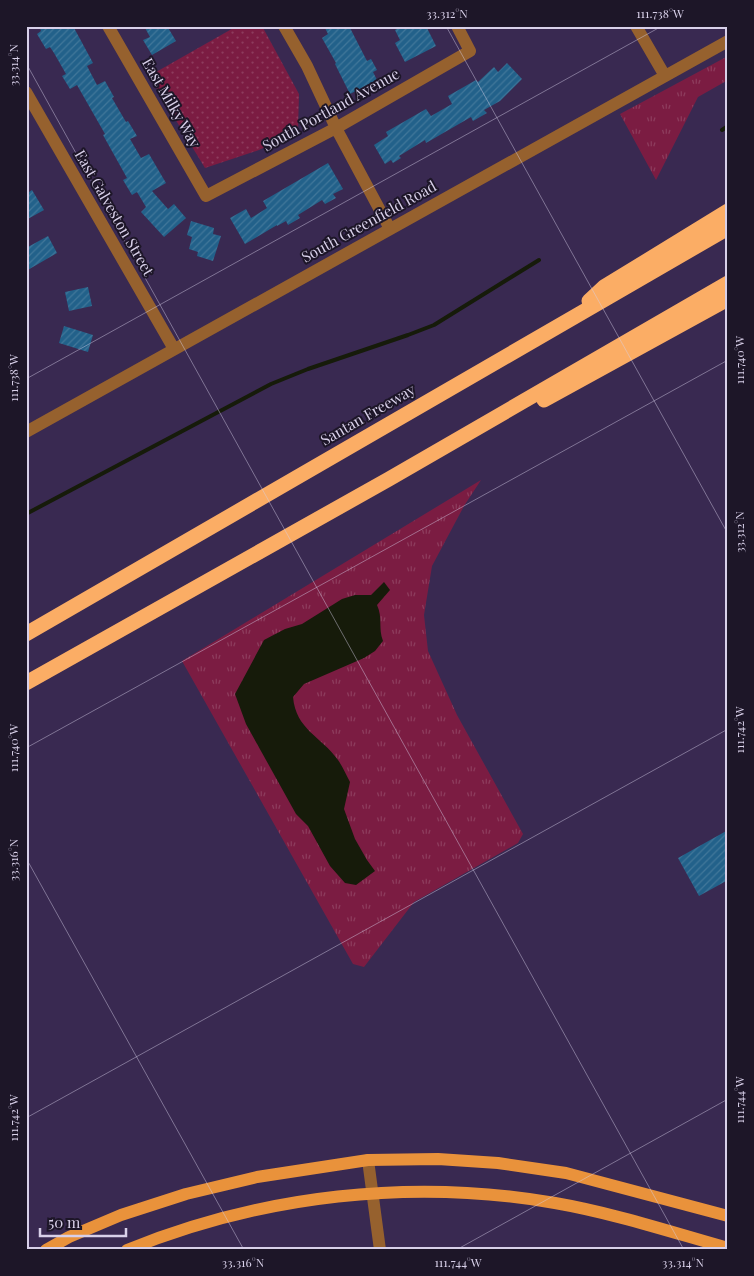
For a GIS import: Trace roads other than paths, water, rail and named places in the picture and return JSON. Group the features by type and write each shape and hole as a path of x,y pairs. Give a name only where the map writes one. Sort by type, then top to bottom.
{"highway":[{"path":"567,321 604,287 728,211"},
{"name":"Santan Freeway","path":"26,634 728,228"},
{"path":"26,683 389,479 728,282"},
{"path":"389,479 572,385 728,299"}],"main road":[{"path":"46,1250 69,1237 121,1215 186,1194 257,1177 368,1160 438,1159 498,1163 566,1173 728,1216"},
{"path":"127,1250 204,1222 258,1208 373,1193 410,1191 473,1193 556,1203 628,1220 728,1248"}],"street":[{"name":"East Milky Way","path":"108,26 206,196"},
{"path":"284,26 307,66 336,128 390,229"},
{"name":"South Portland Avenue","path":"206,196 336,128 470,51 457,26"},
{"path":"636,26 665,76"},
{"name":"South Greenfield Road","path":"26,432 728,41"},
{"name":"East Galveston Street","path":"26,92 174,349"},
{"path":"368,1160 380,1250"}],"waterway":[{"path":"722,130 728,126"},
{"path":"26,514 271,384 308,369 434,325 539,260"}]}
